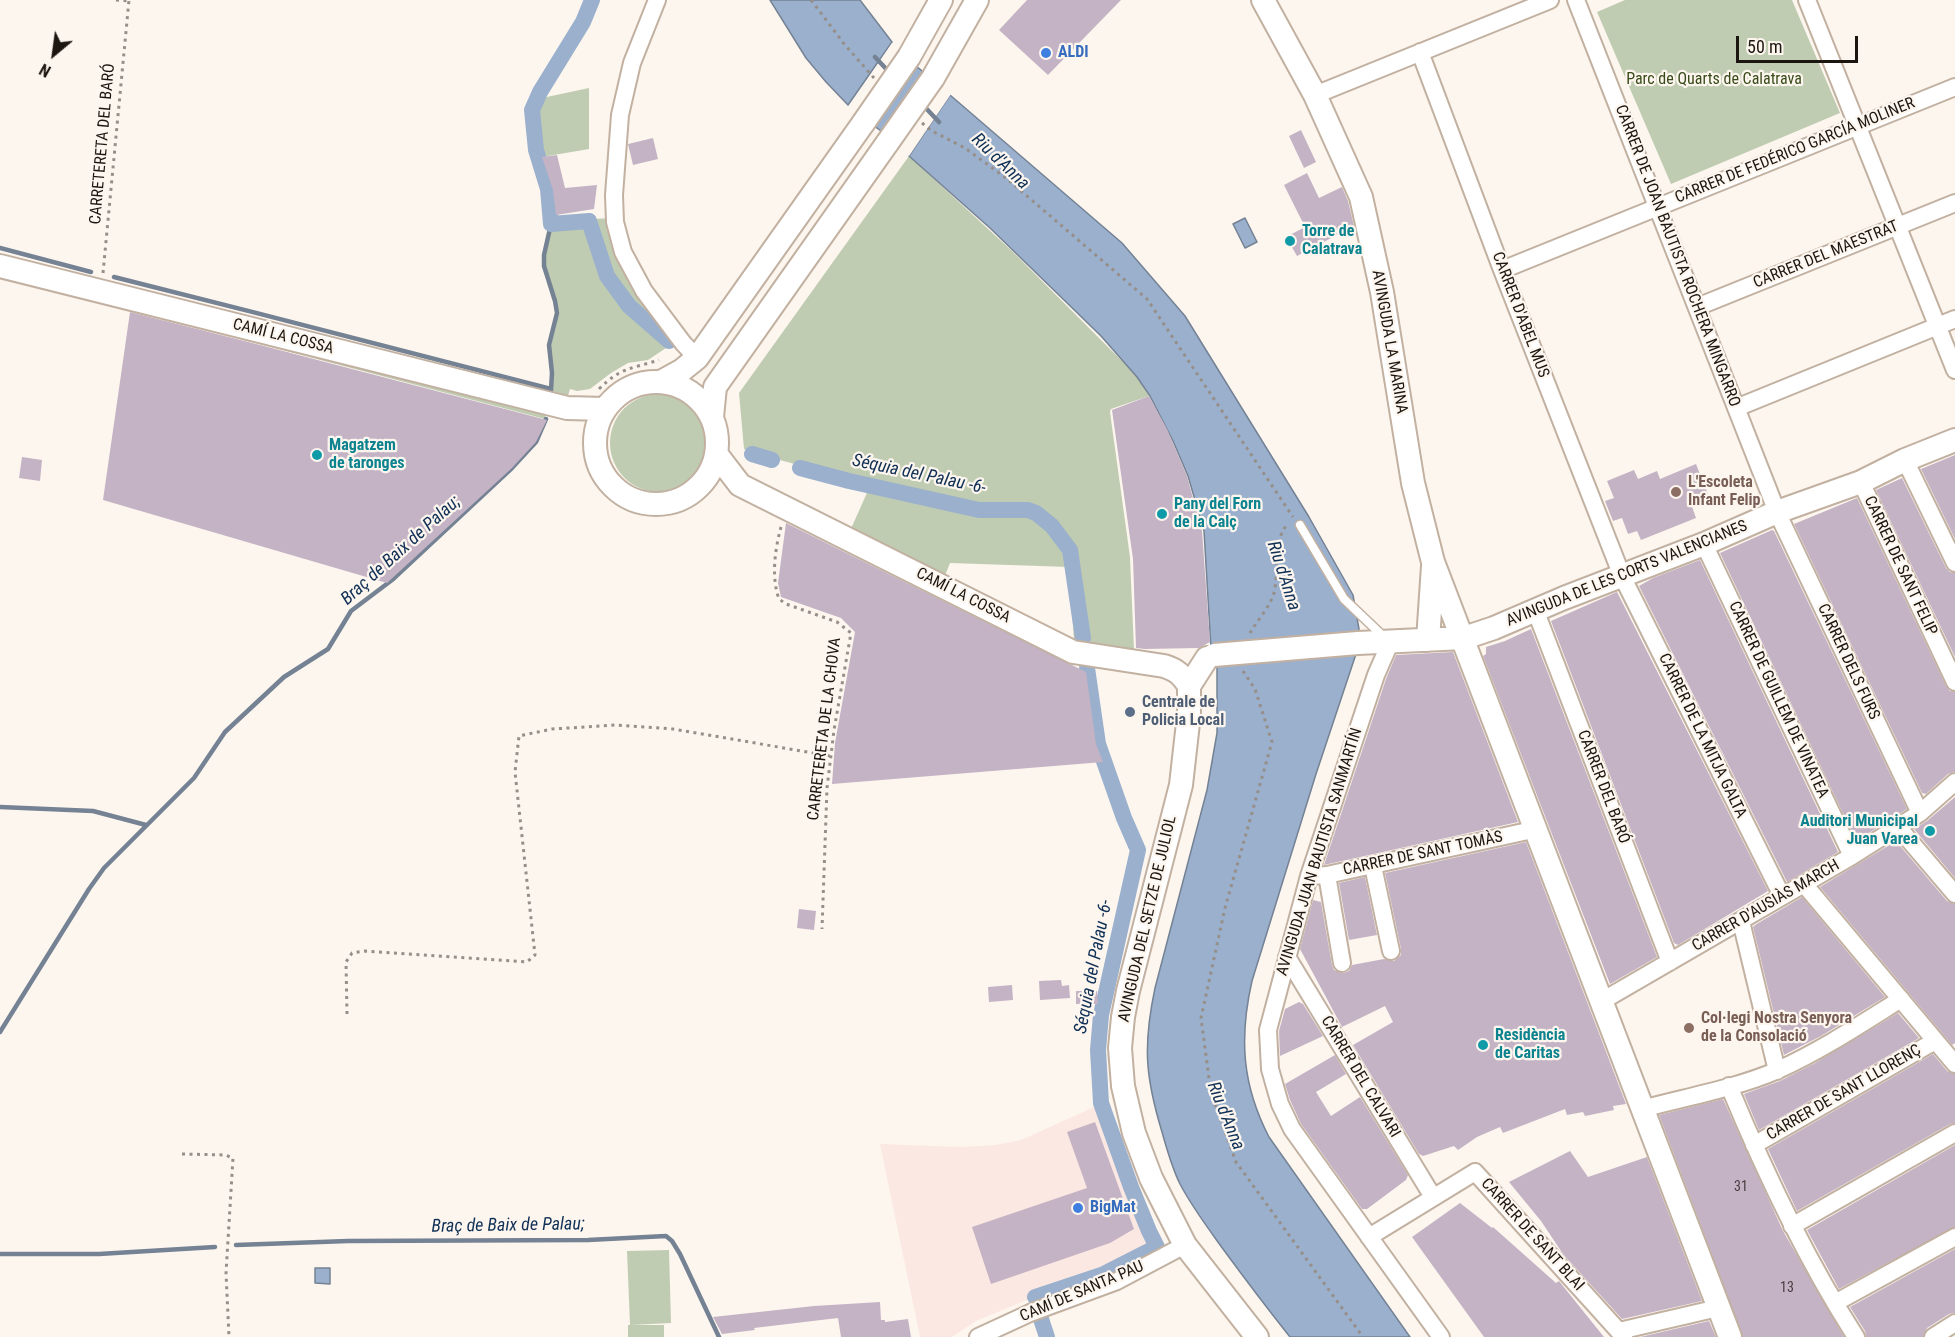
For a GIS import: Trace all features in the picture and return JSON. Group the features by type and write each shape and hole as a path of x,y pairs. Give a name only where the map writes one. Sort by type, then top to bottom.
{"street":[{"path":"657,0 625,86 620,115 614,195 615,222 623,252 644,291 690,351"},
{"path":"661,382 681,371 690,351 864,122 909,57 941,0"},
{"path":"711,417 715,387 933,78 977,0"},
{"name":"AVINGUDA LA MARINA","path":"1263,0 1315,95 1361,197 1382,292 1413,483 1433,562"},
{"path":"1315,95 1550,0"},
{"name":"CARRER DE JOAN BAUTISTA ROCHERA MINGARRO","path":"1576,0 1777,512"},
{"path":"1807,0 1955,370"},
{"name":"CARRER D'ABEL MUS","path":"1420,52 1502,270 1623,576"},
{"name":"CARRER DE FEDÉRICO GARCÍA MOLINER","path":"1502,270 1955,87"},
{"name":"CARRER DEL MAESTRAT","path":"1696,307 1955,203"},
{"name":"CAMÍ LA COSSA","path":"0,266 567,408 598,401"},
{"path":"1736,408 1955,319"},
{"path":"661,382 691,393 703,404 711,417 718,442 717,455 708,476 689,496 657,505 640,502 625,496 602,472 596,456 595,440 598,401 616,397 630,388 645,383 661,382"},
{"path":"567,408 595,440"},
{"name":"AVINGUDA DE LES CORTS VALENCIANES","path":"1210,656 1358,643 1464,638 1536,612 1564,598 1704,544 1777,512 1861,482 1905,460 1955,440"},
{"name":"CAMÍ LA COSSA","path":"717,455 740,485 1073,651 1175,669 1189,686"},
{"path":"1905,460 1955,563"},
{"name":"CARRER DE SANT FELIP","path":"1861,482 1955,682"},
{"name":"CAMÍ LA COSSA","path":"701,485 740,485"},
{"name":"CARRER DELS FURS","path":"1777,512 1920,813"},
{"name":"CARRER DE GUILLEM DE VINATEA","path":"1704,544 1852,856"},
{"path":"1433,562 1730,1337"},
{"path":"1428,640 1433,562"},
{"name":"CARRER DE LA MITJA GALTA","path":"1623,576 1782,896"},
{"name":"CARRER DEL BARÓ","path":"1536,612 1670,962"},
{"name":"AVINGUDA JUAN BAUTISTA SANMARTÍN","path":"1390,643 1376,675 1310,876 1287,957 1268,1030 1270,1069 1280,1104 1292,1129 1441,1337"},
{"path":"1164,666 1210,656"},
{"path":"1189,686 1210,656"},
{"name":"AVINGUDA DEL SETZE DE JULIOL","path":"1189,686 1187,736 1181,785 1123,1017 1120,1048 1123,1086 1134,1133 1152,1178 1185,1245 1257,1337"},
{"name":"CARRER D'AUSIÀS MARCH","path":"1602,1001 1852,856 1920,813 1955,782"},
{"path":"1898,827 1955,894"},
{"name":"CARRER DE SANT TOMÀS","path":"1310,876 1373,866 1537,829"},
{"path":"1373,866 1391,951"},
{"path":"1327,875 1342,963"},
{"path":"1804,884 1954,1062"},
{"path":"1741,921 1777,1071"},
{"name":"CARRER DEL CALVARI","path":"1287,957 1433,1197"},
{"path":"1642,1109 1777,1071 1836,1041 1901,999"},
{"name":"CARRER DE SANT LLORENÇ","path":"1754,1145 1935,1041"},
{"path":"1730,1086 1754,1145 1792,1226 1835,1303 1857,1337"},
{"path":"1792,1226 1955,1133"},
{"name":"CARRER DE SANT BLAI","path":"1369,1237 1475,1172 1621,1334"},
{"path":"1835,1303 1955,1237"},
{"name":"CAMÍ DE SANTA PAU","path":"978,1337 1030,1314 1117,1281 1185,1245"},
{"path":"1621,1334 1718,1308"},
{"path":"1933,1337 1955,1323"}],"lane":[{"path":"1300,525 1344,599 1390,643"}],"path":[{"path":"116,0 129,1"},
{"path":"812,0 845,45 880,86"},
{"name":"CARRETERETA DEL BARÓ","path":"101,291 129,1"},
{"path":"917,119 932,131 965,148 1006,178 1147,298 1300,525"},
{"path":"598,401 599,389 613,376 630,368 690,351"},
{"name":"CARRETERETA DE LA CHOVA","path":"786,508 777,544 775,584 779,599 837,622 851,633 826,798 822,929"},
{"path":"1245,640 1266,609 1275,590 1276,550 1281,533 1292,516"},
{"path":"1242,669 1255,689 1272,742 1225,908 1201,1018 1211,1093 1236,1162 1362,1337"},
{"path":"347,1014 346,962 352,953 365,951 527,962 535,955 515,772 519,736 552,729 616,725 673,729 831,756"},
{"path":"182,1154 225,1155 233,1158 226,1273 229,1337"}],"shaded area":[{"path":"1101,1104 1123,1174 1157,1247 1104,1274 1034,1297 976,1321 952,1337 920,1337 880,1144 962,1147 995,1145 1021,1140"}],"green space":[{"name":"Parc de Quarts de Calatrava","path":"1625,0 1792,0 1840,113 1671,184 1597,12"},
{"path":"589,88 589,149 542,157 537,119 542,98"},
{"path":"909,156 1012,251 1124,363 1137,377 1149,396 1111,409 1110,412 1130,557 1134,650 1074,641 1069,567 950,563 944,578 849,533 871,484 744,449 739,393"},
{"path":"612,218 678,340 648,360 628,363 590,389 577,391 570,389 565,407 550,403 553,374 550,338 558,314 545,266 552,221"},
{"path":"131,310 546,409 545,419"},
{"path":"659,394 678,398 694,408 704,424 708,443 704,462 694,478 678,488 659,492 640,488 624,478 614,462 610,443 614,424 624,408 640,398"},
{"path":"669,1250 671,1323 631,1325 664,1325 664,1337 628,1337 628,1325 630,1325 627,1251"}],"water":[{"path":"770,0 860,0 892,42 848,105 806,58"},
{"path":"916,66 926,74 884,133 874,126"},
{"path":"950,95 1122,243 1185,316 1309,517 1353,595 1359,629 1358,638 1211,649 1204,531 1188,476 1150,396 1137,377 1101,336 990,228 909,156"},
{"path":"1245,218 1257,242 1245,248 1233,224"},
{"path":"1356,654 1252,981 1245,1022 1246,1061 1253,1099 1269,1137 1410,1337 1290,1337 1206,1225 1177,1178 1156,1112 1149,1077 1147,1044 1155,988 1207,790 1217,733 1217,665"},
{"path":"315,1268 330,1268 330,1284 315,1283"}],"pier":[{"path":"892,43 894,44 892,48 848,108"},
{"path":"950,92 951,94 909,156 907,154"}],"building":[{"name":"ALDI","path":"1027,0 1121,0 1048,75 999,30"},
{"path":"1301,130 1316,162 1304,168 1289,136"},
{"path":"653,138 658,159 633,165 628,144"},
{"path":"557,155 565,188 597,185 594,209 556,215 553,190 542,157"},
{"path":"1307,173 1319,198 1342,187 1354,226 1297,256 1286,237 1305,227 1284,185"},
{"name":"Magatzem de taronges","path":"130,312 547,420 536,442 512,468 387,583 103,500"},
{"name":"Pany del Forn de la Calç","path":"1149,396 1167,429 1187,476 1202,531 1210,642 1199,648 1136,648 1133,559 1112,410"},
{"path":"1955,455 1955,539 1921,469"},
{"path":"22,457 42,460 40,481 19,478"},
{"path":"1696,464 1708,494 1690,501 1696,518 1641,540 1637,531 1628,534 1622,518 1613,521 1605,501 1614,498 1607,481 1634,470 1638,479 1657,471 1660,479"},
{"path":"1902,478 1946,568 1955,573 1955,657 1876,490"},
{"path":"1857,498 1946,686 1950,691 1955,692 1955,772 1948,774 1926,794 1922,793 1794,524"},
{"path":"786,523 1086,672 1096,744 1103,762 832,784 835,743 855,632 841,618 781,597 778,583"},
{"path":"1772,530 1907,809 1856,841 1720,553"},
{"path":"1700,560 1838,852 1787,882 1639,586 1653,578"},
{"path":"1617,592 1768,891 1678,945 1674,943 1551,621"},
{"path":"1531,629 1657,957 1610,984 1483,656 1486,654 1486,647"},
{"path":"1453,652 1518,822 1324,865 1396,655"},
{"path":"1955,797 1955,878 1914,829"},
{"path":"1896,841 1947,901 1955,904 1955,1043 1952,1045 1820,887"},
{"path":"1526,842 1626,1104 1613,1106 1614,1110 1585,1116 1583,1112 1567,1115 1565,1109 1503,1133 1500,1127 1477,1137 1458,1150 1454,1146 1423,1156 1419,1154 1353,1045 1393,1022 1385,1006 1342,1027 1300,949 1313,900 1321,902 1334,970 1343,973 1349,971 1352,965 1384,959 1394,961 1401,955 1401,949 1385,873"},
{"path":"1365,877 1377,935 1349,940 1339,883"},
{"path":"1802,897 1885,997 1821,1036 1784,1055 1753,927"},
{"path":"799,909 816,911 814,930 797,928"},
{"path":"1061,980 1062,986 1069,985 1070,998 1040,1000 1039,981"},
{"path":"1012,985 1013,1000 989,1002 988,987"},
{"path":"1076,991 1097,991 1098,1004 1076,1004"},
{"path":"1299,1002 1303,1004 1323,1036 1280,1056 1279,1031 1285,1009"},
{"path":"1898,1013 1919,1038 1759,1130 1744,1094 1780,1081 1815,1063"},
{"path":"1933,1054 1947,1071 1955,1074 1955,1123 1797,1211 1768,1149"},
{"path":"1335,1055 1346,1074 1316,1092 1331,1116 1360,1097 1408,1175 1406,1180 1367,1209 1362,1209 1301,1124 1285,1084"},
{"path":"1723,1099 1783,1231 1844,1337 1743,1337 1659,1115"},
{"name":"BigMat","path":"1095,1122 1134,1229 1110,1243 991,1284 972,1227 1087,1188 1067,1132"},
{"path":"1955,1145 1955,1227 1839,1289 1807,1230"},
{"path":"1570,1151 1588,1177 1647,1157 1702,1301 1622,1319 1563,1254 1541,1221 1509,1182"},
{"path":"1460,1203 1493,1227 1556,1283 1559,1281 1604,1337 1484,1337 1412,1237"},
{"path":"1955,1249 1955,1313 1949,1314 1927,1328 1923,1337 1866,1337 1865,1331 1850,1307"},
{"path":"880,1302 881,1320 885,1322 908,1319 911,1337 841,1337 838,1318 722,1334 713,1317 814,1306"},
{"path":"1709,1321 1716,1337 1640,1337"}],"waterway":[{"name":"Séquia del Palau -6-","path":"592,0 583,22 540,92 532,110 536,150 548,189 551,224 589,221 607,276 629,306 669,341"},
{"name":"Riu d'Anna","path":"875,57 890,73"},
{"name":"Riu d'Anna","path":"922,104 939,122"},
{"name":"Braç de Baix de Palau;","path":"551,224 544,255 544,266 557,313 549,345 551,390"},
{"path":"0,248 91,272"},
{"path":"114,277 551,389"},
{"name":"Braç de Baix de Palau;","path":"0,1032 104,868 194,778 225,732 284,677 328,649 351,611 392,580 512,468 536,442 546,419"},
{"name":"Séquia del Palau -6-","path":"752,454 772,460"},
{"name":"Séquia del Palau -6-","path":"800,468 979,510 1028,510 1036,513 1052,526 1070,550 1083,638"},
{"name":"Séquia del Palau -6-","path":"1035,1297 1104,1274 1157,1247 1131,1187 1101,1103 1098,1050 1101,1015 1138,850 1124,818 1098,744 1087,668"},
{"path":"0,807 93,811 146,825"},
{"name":"Braç de Baix de Palau;","path":"236,1245 348,1241 588,1240 666,1236 680,1254 719,1337"},
{"name":"Braç de Baix de Palau;","path":"0,1254 99,1254 215,1247"},
{"name":"Séquia del Palau -6-","path":"1041,1319 1047,1337"}],"place":[{"name":"ALDI","path":"1046,53"},
{"name":"Torre de Calatrava","path":"1290,241"},
{"name":"Magatzem de taronges","path":"317,455"},
{"name":"L'Escoleta Infant Felip","path":"1676,492"},
{"name":"Pany del Forn de la Calç","path":"1162,514"},
{"name":"Centrale de Policia Local","path":"1130,712"},
{"name":"Auditori Municipal Juan Varea","path":"1930,831"},
{"name":"Col·legi Nostra Senyora de la Consolació","path":"1689,1028"},
{"name":"Residència de Caritas","path":"1483,1045"},
{"name":"BigMat","path":"1078,1208"}]}
